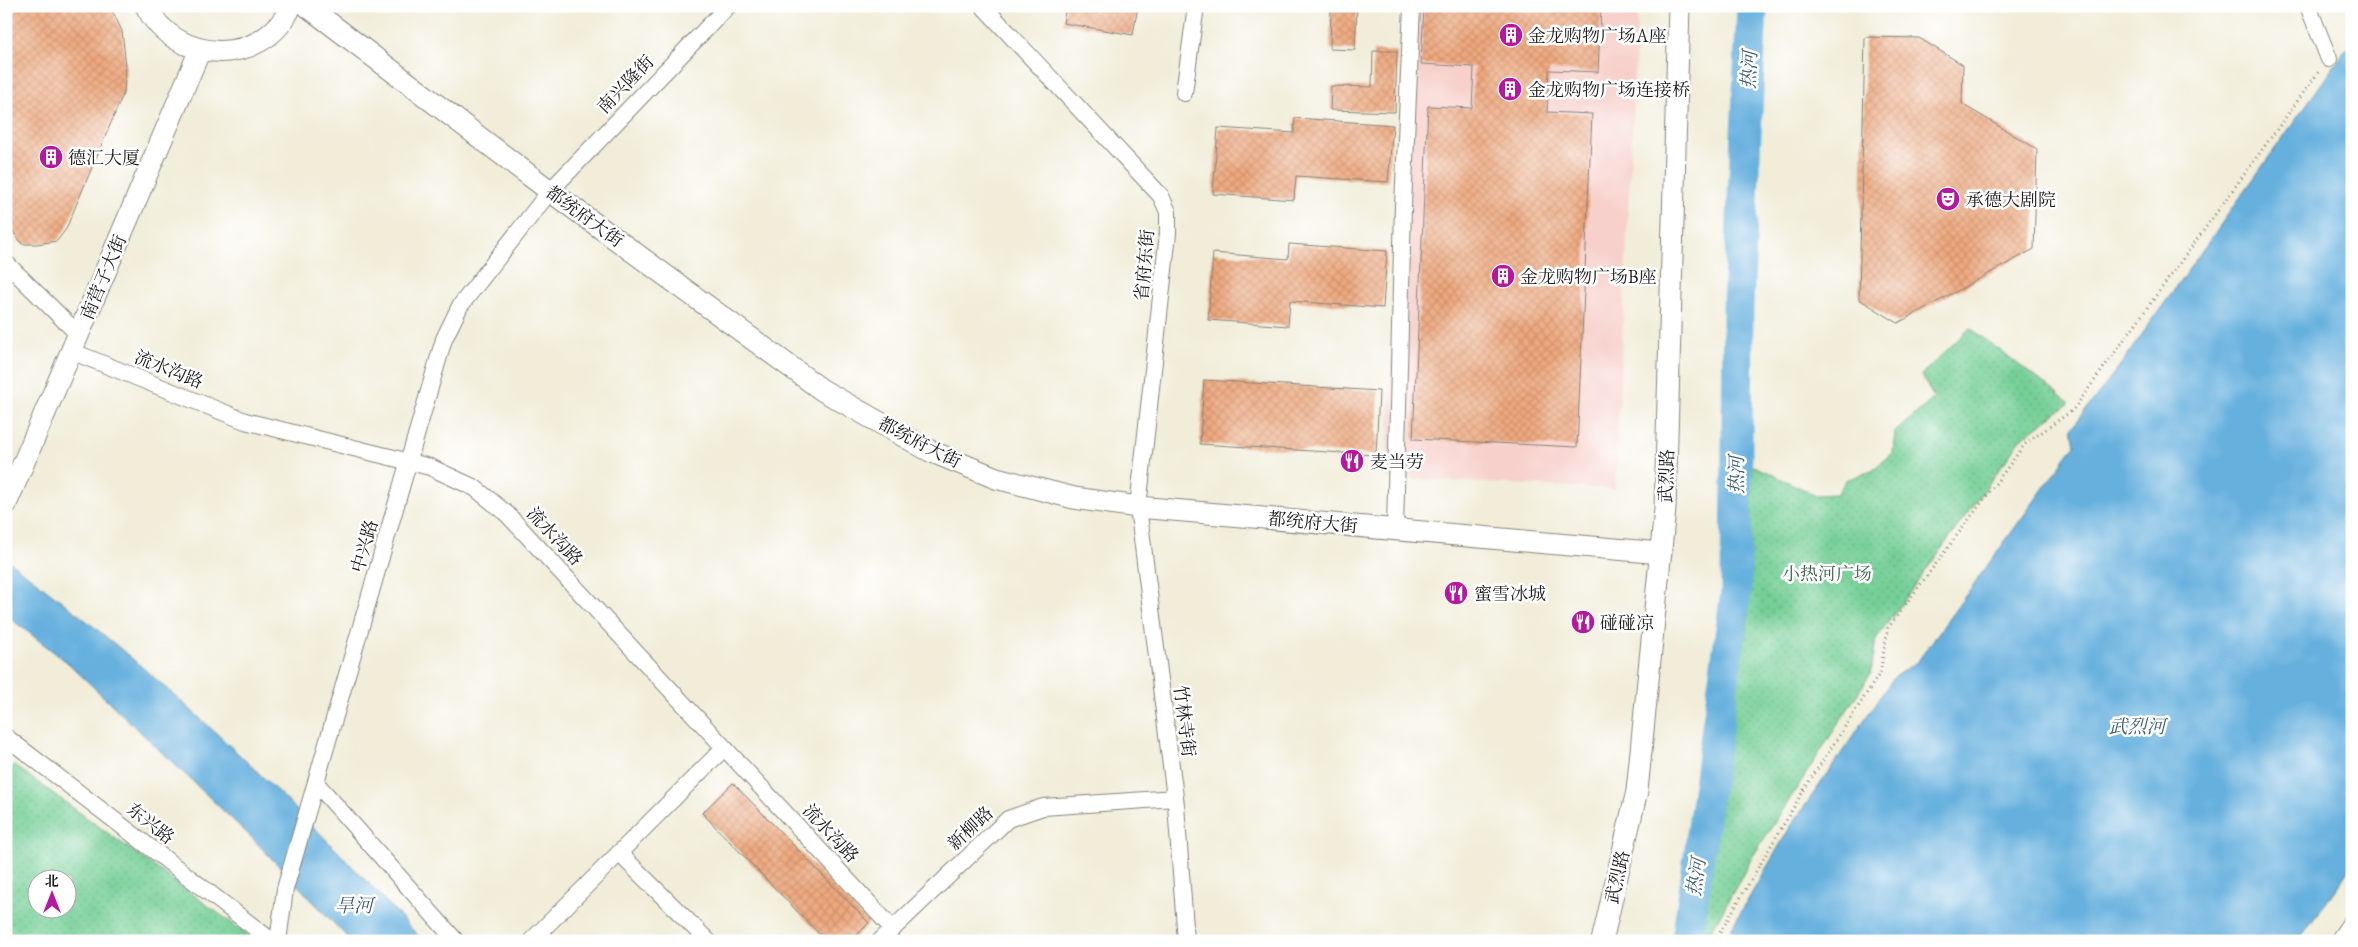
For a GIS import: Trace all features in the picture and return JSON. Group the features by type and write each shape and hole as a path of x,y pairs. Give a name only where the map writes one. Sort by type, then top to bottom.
{"main road":[{"path":"146,6 159,26 171,37 200,50 229,52 258,42 281,23 291,6"},
{"name":"都统府大街","path":"307,6 550,190 822,390 930,450 996,478 1074,498 1138,507 1661,553"},
{"name":"武烈路","path":"1602,941 1637,791 1665,509 1679,6"},
{"name":"南营子大街","path":"6,504 200,50"},
{"path":"2341,941 2352,925"}],"street":[{"name":"南兴隆街","path":"550,190 728,6"},
{"name":"省府东街","path":"983,6 1161,196 1168,212 1168,233 1138,507"},
{"path":"1184,93 1196,6"},
{"path":"1395,529 1412,6"},
{"path":"2308,6 2329,59"},
{"name":"中兴路","path":"278,941 285,889 444,339 460,306 550,190"},
{"path":"6,263 75,343"},
{"name":"流水沟路","path":"75,343 245,421 430,467 475,488 507,514 893,929"},
{"name":"竹林寺街","path":"1138,507 1175,798 1186,941"},
{"name":"东兴路","path":"6,737 272,941"},
{"path":"531,941 724,748"},
{"path":"316,783 456,941"},
{"name":"新柳路","path":"880,941 1008,819 1043,807 1175,798"},
{"path":"619,852 708,941"}],"path":[{"path":"1715,941 1805,788 1880,673 1888,628 2025,444 2073,410 2329,59"}],"shaded area":[{"path":"1405,6 1638,6 1615,489 1387,478"}],"green space":[{"name":"小热河广场","path":"1970,328 2070,403 2022,438 1876,639 1871,673 1753,856 1706,941 1696,941 1748,618 1752,465 1816,495 1837,494 1846,480 1872,471 1893,453 1895,432 1934,398 1921,375"},
{"path":"14,765 247,934 252,941 6,941 6,773"}],"water":[{"name":"武烈河","path":"2352,41 2352,866 2298,941 1724,941 1789,829 1894,677 1918,661 2075,445 2072,428 2111,378"},
{"name":"旱河","path":"6,559 117,646 224,740 325,839 423,941 351,941 252,838 68,663 6,615"}],"building":[{"name":"德汇大厦","path":"6,6 110,6 122,31 126,66 124,92 66,229 57,241 22,244 6,222"},
{"path":"1066,6 1138,6 1133,35 1063,23"},
{"path":"1331,6 1357,6 1355,50 1330,49"},
{"name":"金龙购物广场B座","path":"1424,6 1601,6 1598,72 1549,70 1547,112 1592,114 1577,447 1413,439 1428,106 1472,108 1474,67 1421,64"},
{"name":"承德大剧院","path":"1865,37 1919,38 1963,65 1962,104 2037,149 2034,249 1898,323 1859,299"},
{"path":"1373,51 1397,51 1395,112 1330,110 1331,86 1372,87"},
{"path":"1295,118 1393,125 1388,182 1296,176 1294,200 1213,194 1218,128 1294,133"},
{"path":"1289,244 1387,251 1383,308 1290,301 1288,326 1208,320 1213,253 1288,259"},
{"path":"1204,380 1379,391 1376,455 1200,444"},
{"path":"733,783 869,923 851,941 826,941 702,813"}],"waterway":[{"name":"热河","path":"1687,941 1736,593 1738,305 1752,6"}],"place":[{"name":"金龙购物广场A座","path":"1511,35"},
{"name":"金龙购物广场连接桥","path":"1510,89"},
{"name":"德汇大厦","path":"51,157"},
{"name":"承德大剧院","path":"1948,199"},
{"name":"金龙购物广场B座","path":"1503,276"},
{"name":"麦当劳","path":"1352,461"},
{"name":"蜜雪冰城","path":"1456,593"},
{"name":"碰碰凉","path":"1583,622"}]}
